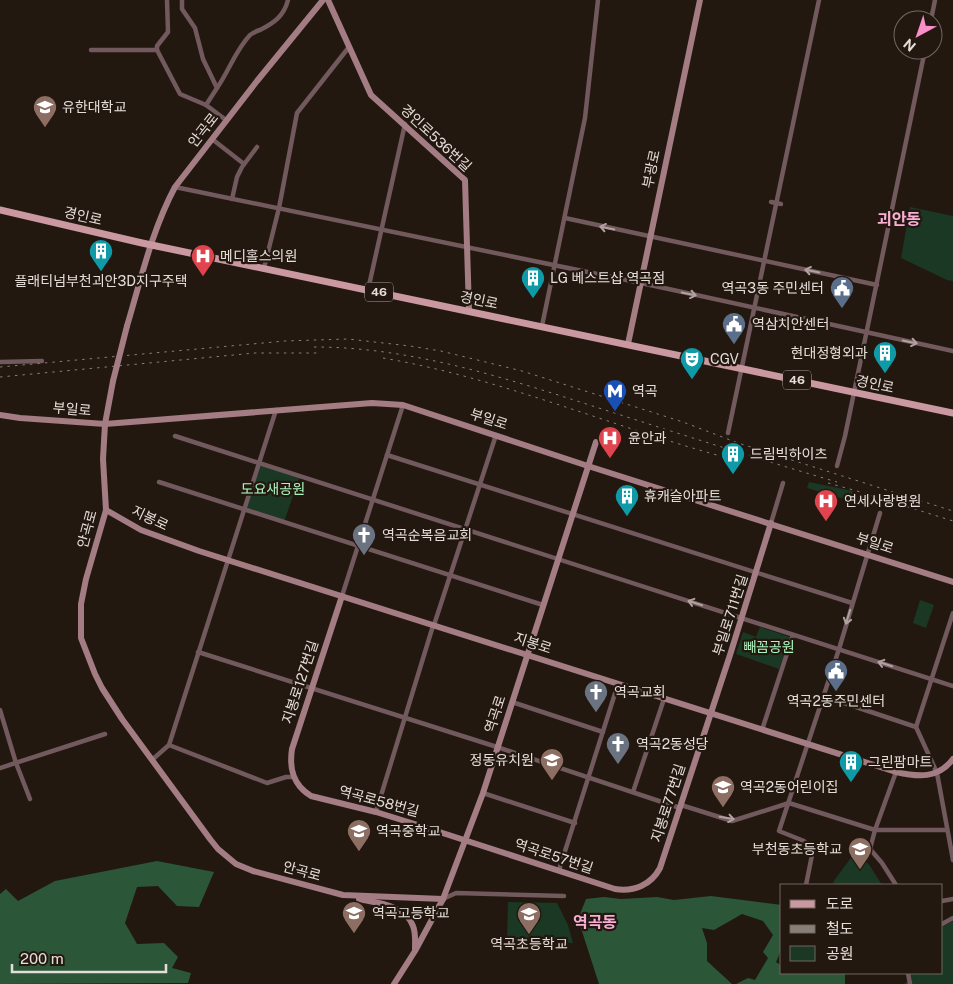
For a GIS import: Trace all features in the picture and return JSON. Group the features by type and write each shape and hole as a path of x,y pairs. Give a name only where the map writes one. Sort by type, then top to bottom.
{"main road":[{"name":"경인로","path":"0,210 151,245 953,413"}],"street":[{"path":"167,0 168,32 157,46 157,50 180,94 206,105 226,120"},
{"path":"182,0 182,8 197,33 203,59 217,88"},
{"path":"206,105 232,58 251,34 278,19 284,12 288,0"},
{"name":"안곡로","path":"322,0 175,187 151,245 127,326 113,381 105,424 103,459 106,510 86,579 81,604 82,638 95,674 122,720 153,759 214,844 231,860 253,871 343,895 443,900"},
{"name":"경인로536번길","path":"328,0 371,95 465,180 469,311"},
{"path":"542,326 586,118 598,0"},
{"name":"부광로","path":"628,344 700,0"},
{"path":"728,433 819,0"},
{"path":"264,268 279,208 297,113 349,48"},
{"path":"91,50 157,50"},
{"path":"837,466 846,436 923,60"},
{"path":"368,290 405,124"},
{"path":"212,139 244,164"},
{"path":"232,199 237,177 257,147"},
{"path":"175,187 554,267 641,283 953,351"},
{"path":"565,218 877,285"},
{"path":"0,362 42,361"},
{"name":"부일로","path":"0,415 105,424 372,403 403,405 953,582"},
{"path":"342,596 403,405"},
{"path":"153,759 169,745 276,410"},
{"path":"376,812 432,629 496,434"},
{"path":"175,436 372,501 953,686"},
{"name":"역곡로","path":"394,984 415,951 443,900 466,840 483,793 596,442"},
{"path":"387,455 852,603"},
{"path":"159,482 543,605"},
{"path":"771,523 783,483"},
{"name":"지봉로","path":"106,510 141,530 190,548 711,714 896,772 916,775 937,773"},
{"path":"806,884 812,850 804,841 780,830 839,649 880,514"},
{"name":"부일로711번길","path":"711,714 771,523"},
{"name":"지봉로127번길","path":"293,777 292,749 342,596"},
{"path":"953,613 916,727 937,773 953,860"},
{"path":"762,730 793,635"},
{"path":"198,652 680,807 732,821 789,803 875,830 947,830"},
{"path":"559,870 618,684"},
{"path":"823,696 916,727"},
{"path":"634,792 664,699"},
{"path":"512,702 603,732"},
{"path":"0,710 16,763 30,799"},
{"name":"지봉로77번길","path":"635,889 649,882 657,874 711,714"},
{"path":"0,768 105,734"},
{"path":"169,745 267,783 286,777 293,777"},
{"path":"937,773 946,768 953,760"},
{"path":"895,884 882,863 870,849 896,772"},
{"name":"역곡로58번길","path":"293,777 299,787 311,796 376,812 466,840"},
{"path":"483,793 575,823"},
{"name":"역곡로57번길","path":"466,840 615,889 635,889"},
{"path":"443,900 456,893 564,896"},
{"path":"343,895 388,906 403,912 410,919 413,926 415,951"}],"green space":[{"path":"910,207 953,216 953,281 947,280 901,258"},
{"name":"도요새공원","path":"260,463 300,476 284,522 245,509"},
{"path":"809,482 853,491 851,501 807,488"},
{"path":"920,600 934,605 926,628 913,623"},
{"name":"빼꼼공원","path":"760,627 790,637 779,669 736,654 743,632 756,637"},
{"name":"부천동초등학교","path":"856,851 870,866 881,884 835,884 833,882"},
{"path":"157,861 214,872 199,907 177,906 158,886 137,887 125,923 137,944 164,943 178,957 172,968 191,973 188,983 0,984 0,894 6,889 18,901 55,881"},
{"path":"711,896 780,905 780,952 776,962 780,965 780,974 845,974 845,984 736,984 748,978 755,980 768,958 763,952 773,935 763,921 742,914 714,930 702,928 707,943 707,961 732,984 599,984 578,919 586,899 657,897 674,900"},
{"path":"508,902 557,903 568,925 573,943 507,940"},
{"path":"953,921 953,984 904,984 910,980 910,974 943,974 943,926"}],"railway":[{"path":"0,367 285,341 348,339 410,346 441,351 522,371 683,422 738,443 953,511"},
{"path":"314,347 388,352 496,376 837,482"},
{"path":"0,377 255,353 321,353"},
{"path":"383,358 428,367 518,392 694,449 739,461"},
{"path":"828,483 953,521"}],"place":[{"name":"유한대학교","path":"45,128"},
{"name":"플래티넘부천괴안3D지구주택","path":"101,272"},
{"name":"메디홀스의원","path":"203,277"},
{"name":"LG 베스트샵 역곡점","path":"533,299"},
{"name":"역곡3동 주민센터","path":"842,309"},
{"name":"역삼치안센터","path":"734,345"},
{"name":"현대정형외과","path":"885,374"},
{"name":"CGV","path":"692,380"},
{"name":"역곡","path":"615,412"},
{"name":"윤안과","path":"610,459"},
{"name":"드림빅하이츠","path":"733,475"},
{"name":"휴캐슬아파트","path":"627,517"},
{"name":"연세사랑병원","path":"826,522"},
{"name":"역곡순복음교회","path":"364,556"},
{"name":"역곡2동주민센터","path":"836,692"},
{"name":"역곡교회","path":"596,713"},
{"name":"역곡2동성당","path":"618,765"},
{"name":"정동유치원","path":"552,781"},
{"name":"그린팜마트","path":"851,783"},
{"name":"역곡2동어린이집","path":"723,808"},
{"name":"역곡중학교","path":"359,852"},
{"name":"부천동초등학교","path":"860,870"},
{"name":"역곡고등학교","path":"354,934"},
{"name":"역곡초등학교","path":"529,935"}],"district":[{"name":"괴안동","path":"899,219"},
{"name":"역곡동","path":"595,922"}]}
